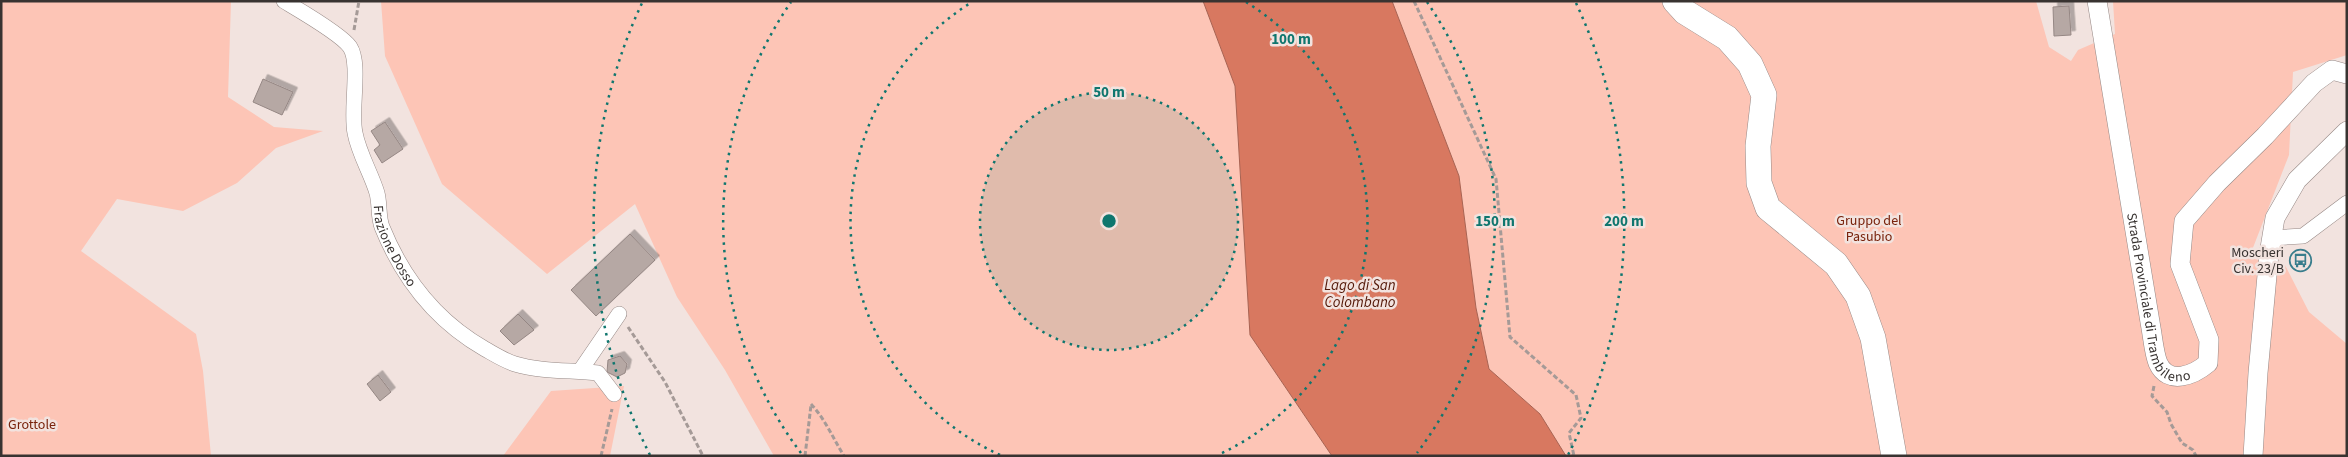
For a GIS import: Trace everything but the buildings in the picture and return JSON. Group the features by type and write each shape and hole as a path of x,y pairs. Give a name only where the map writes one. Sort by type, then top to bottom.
{"main road":[{"path":"1675,1 1684,12 1727,38 1750,64 1764,95 1758,146 1759,183 1768,208 1836,264 1858,296 1873,338 1894,456"}],"street":[{"path":"284,1 330,31 350,47"},
{"name":"Strada Provinciale di Trambileno","path":"2097,1 2158,364 2168,374 2183,377 2197,373 2208,363 2209,340 2180,264 2184,221 2217,183 2265,136 2314,83 2332,70 2347,74"},
{"name":"Frazione Dosso","path":"350,47 355,69 353,103 355,133 377,195 382,225 408,278 422,299 442,320 466,338 514,364 538,369 598,373 614,394"},
{"path":"2253,456 2258,373 2275,218 2297,180 2347,131"},
{"path":"2272,238 2303,236 2347,203"},
{"path":"580,371 619,314"}],"path":[{"path":"350,47 359,1"},
{"path":"1414,1 1496,179 1510,337 1576,395 1581,418 1569,433 1574,456"},
{"path":"619,314 665,382 703,456"},
{"path":"2158,364 2152,396 2167,412 2170,424 2182,443 2193,450 2196,456"},
{"path":"601,456 610,421 614,394"},
{"path":"805,456 811,404 822,415 828,431 844,456"}],"green space":[{"name":"Grottole","path":"1,1 231,1 228,97 274,127 323,131 276,148 237,183 183,211 117,199 81,251 196,334 203,371 211,456 1,456"},
{"path":"381,1 1203,1 1235,86 1250,335 1332,456 774,456 725,370 677,297 635,204 547,274 442,184 385,56"},
{"name":"Gruppo del Pasubio","path":"1392,1 2036,1 2049,47 2071,61 2078,50 2115,34 2113,1 2347,1 2347,55 2293,72 2289,155 2249,258 2285,265 2309,312 2347,344 2347,456 1566,456 1540,414 1489,369 1476,308 1459,176"},
{"path":"624,386 610,456 503,456 551,391"}],"water":[{"name":"Lago di San Colombano","path":"1203,1 1392,1 1459,176 1476,308 1489,369 1540,414 1566,456 1332,456 1250,335 1235,86"}],"place":[{"name":"Moscheri Civ. 23/B","path":"2300,260"}]}
